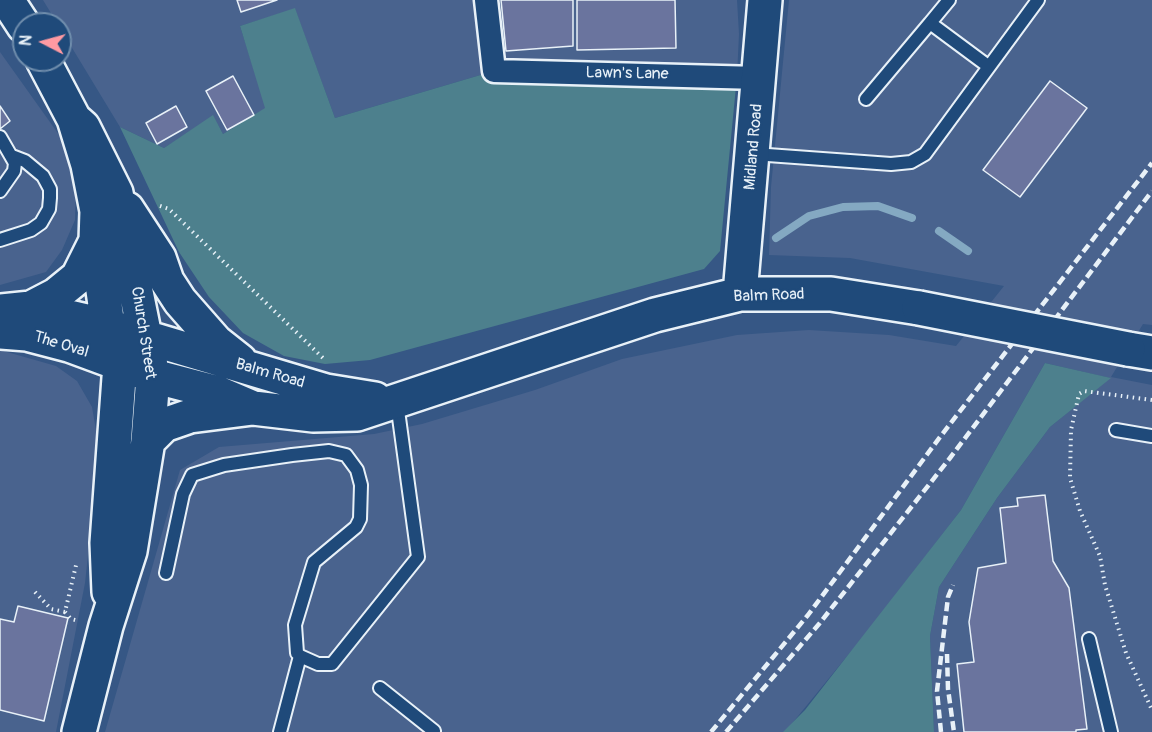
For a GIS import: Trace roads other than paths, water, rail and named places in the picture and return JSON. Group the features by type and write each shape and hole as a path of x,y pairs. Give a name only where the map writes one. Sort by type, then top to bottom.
{"street":[{"name":"Lawn's Lane","path":"486,0 494,71 759,78"},
{"name":"Midland Road","path":"740,294 765,0"},
{"name":"Church Street","path":"49,72 74,119 90,176 97,211 96,241 108,326 120,364 107,543 109,602 106,626"},
{"name":"Church Street","path":"74,119 83,127 116,193 153,376 148,441 130,551 106,626 80,732"},
{"path":"116,193 159,258 167,281 180,301 216,342 251,369"},
{"path":"16,310 56,295 78,277 96,241"},
{"name":"Balm Road","path":"153,376 218,393 253,408 313,415 357,414 397,403 633,322 740,294 831,294 919,308 1140,351"},
{"name":"The Oval","path":"16,310 108,326 145,337"},
{"name":"The Oval","path":"0,332 27,334 69,345 153,376"},
{"name":"Balm Road","path":"145,337 326,391 397,403"},
{"path":"148,441 164,425 190,416 253,408"}],"lane":[{"path":"866,99 949,0"},
{"path":"753,154 891,164 911,162 925,154 1038,0"},
{"path":"930,22 988,66"},
{"path":"0,137 12,156 14,171 0,191"},
{"path":"0,240 31,230 41,223 49,209 50,189 43,176 25,161 12,156"},
{"path":"166,573 183,494 192,475 224,465 292,454 329,451 346,454 357,470 362,485 360,519 356,527 314,562 296,625 297,653 318,664 332,664 418,557 397,403"},
{"path":"1116,430 1152,436"},
{"path":"1089,639 1111,732"},
{"path":"280,732 300,656"},
{"path":"380,688 434,731"}],"waterway":[{"path":"776,238 809,216 843,207 878,206 912,218"},
{"path":"939,231 968,251"}],"railway":[{"path":"711,732 808,615 940,437 1152,163"},
{"path":"726,732 819,624 950,458 1152,191"},
{"path":"941,732 937,691 948,597 953,585"},
{"path":"947,654 948,689 954,732"}]}
